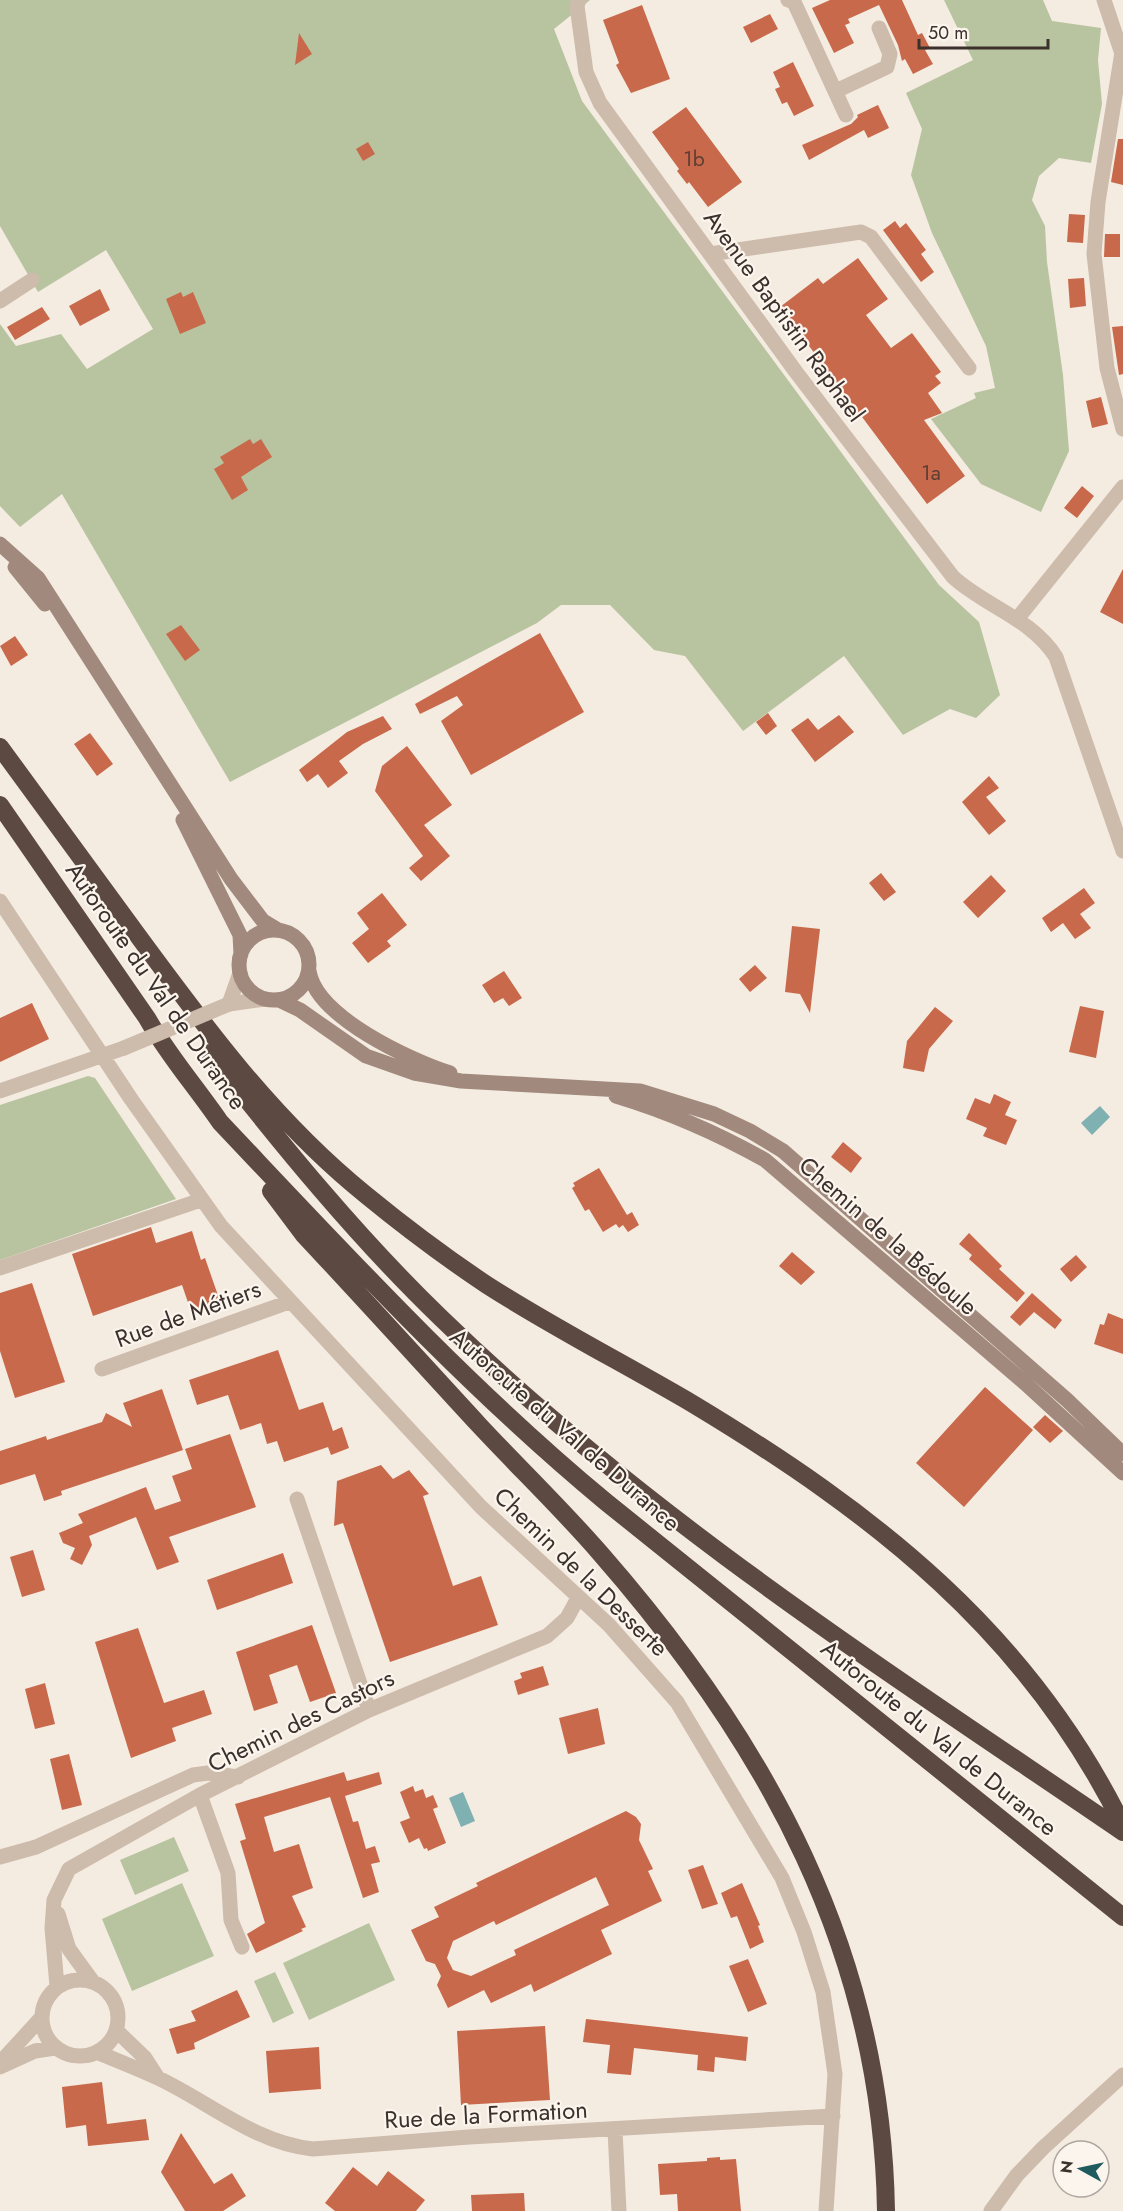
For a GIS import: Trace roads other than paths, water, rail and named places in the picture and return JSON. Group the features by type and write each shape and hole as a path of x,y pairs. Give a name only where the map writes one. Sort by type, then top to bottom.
{"highway":[{"path":"0,748 207,1030 257,1090 332,1165 427,1244 490,1286 691,1403 797,1470 863,1516 920,1562 996,1638 1053,1710 1083,1755 1123,1826"},
{"name":"Autoroute du Val de Durance","path":"0,748 220,1065 360,1234 441,1318 577,1441 743,1572 1123,1832"},
{"name":"Autoroute du Val de Durance","path":"0,805 147,1018 166,1052 193,1083 220,1122 428,1342 531,1439 648,1536 1123,1917"},
{"path":"220,1122 304,1235 598,1551 637,1596 683,1654 743,1742 812,1870 853,1980 868,2042 878,2103 885,2171 886,2211"}],"street":[{"name":"Avenue Baptistin Raphael","path":"579,0 586,72 600,103 796,372 953,577 968,590 1017,619 1046,642 1056,657 1123,851"},
{"path":"788,0 794,3 846,115"},
{"path":"1104,0 1122,50 1098,202 1094,254 1107,368 1123,429"},
{"path":"836,91 887,67 890,54 879,28"},
{"path":"710,254 861,232 871,237 969,368"},
{"path":"0,301 32,280"},
{"path":"1017,619 1123,487"},
{"path":"0,546 38,578 87,651 231,879 263,921 278,930 291,934 302,942 307,951 309,971 299,991 272,1000 229,1004 104,1056 0,1091"},
{"path":"112,691 211,872 240,935 240,974 229,1004"},
{"name":"Chemin de la Desserte","path":"0,901 201,1200 228,1234 481,1507 634,1652 676,1702 782,1878 804,1932 823,1992 835,2074 826,2211"},
{"path":"241,954 255,935 266,930 278,930"},
{"name":"Chemin de la Bédoule","path":"309,971 310,981 329,1006 366,1032 418,1060 480,1082"},
{"path":"240,974 248,989 272,1000"},
{"name":"Chemin de la Bédoule","path":"272,1000 300,1010 366,1056 388,1065 437,1078 640,1091 686,1104 750,1131 783,1151 1067,1400 1123,1454"},
{"name":"Chemin de la Bédoule","path":"590,1089 663,1111 724,1136 765,1160 1017,1377 1123,1473"},
{"path":"0,1268 201,1200"},
{"name":"Rue de Métiers","path":"102,1370 289,1302"},
{"path":"297,1499 369,1710"},
{"name":"Chemin des Castors","path":"57,1986 52,1928 54,1900 69,1869 200,1795 369,1710 547,1636 567,1618 578,1598"},
{"path":"0,1857 36,1846 193,1775 208,1773 238,1777"},
{"path":"200,1795 228,1873 231,1920 242,1947"},
{"path":"54,1900 69,1949 93,1982"},
{"path":"74,1980 93,1982 106,1989 115,2001 118,2016 117,2031 110,2043 99,2053 84,2057 68,2056 55,2049 44,2035 41,2018 45,2000 57,1986 74,1980"},
{"path":"0,2065 41,2018"},
{"name":"Rue de la Formation","path":"117,2031 144,2058 158,2078"},
{"path":"0,2065 35,2051 55,2049"},
{"name":"Rue de la Formation","path":"99,2053 158,2078 264,2136 296,2147 313,2149 470,2137 833,2116"},
{"path":"991,2211 1017,2175 1043,2148 1123,2075"},
{"path":"615,2130 619,2211"}],"water":[{"path":"1100,1106 1110,1117 1092,1135 1081,1123"},
{"path":"463,1792 475,1821 461,1827 449,1798"}]}
